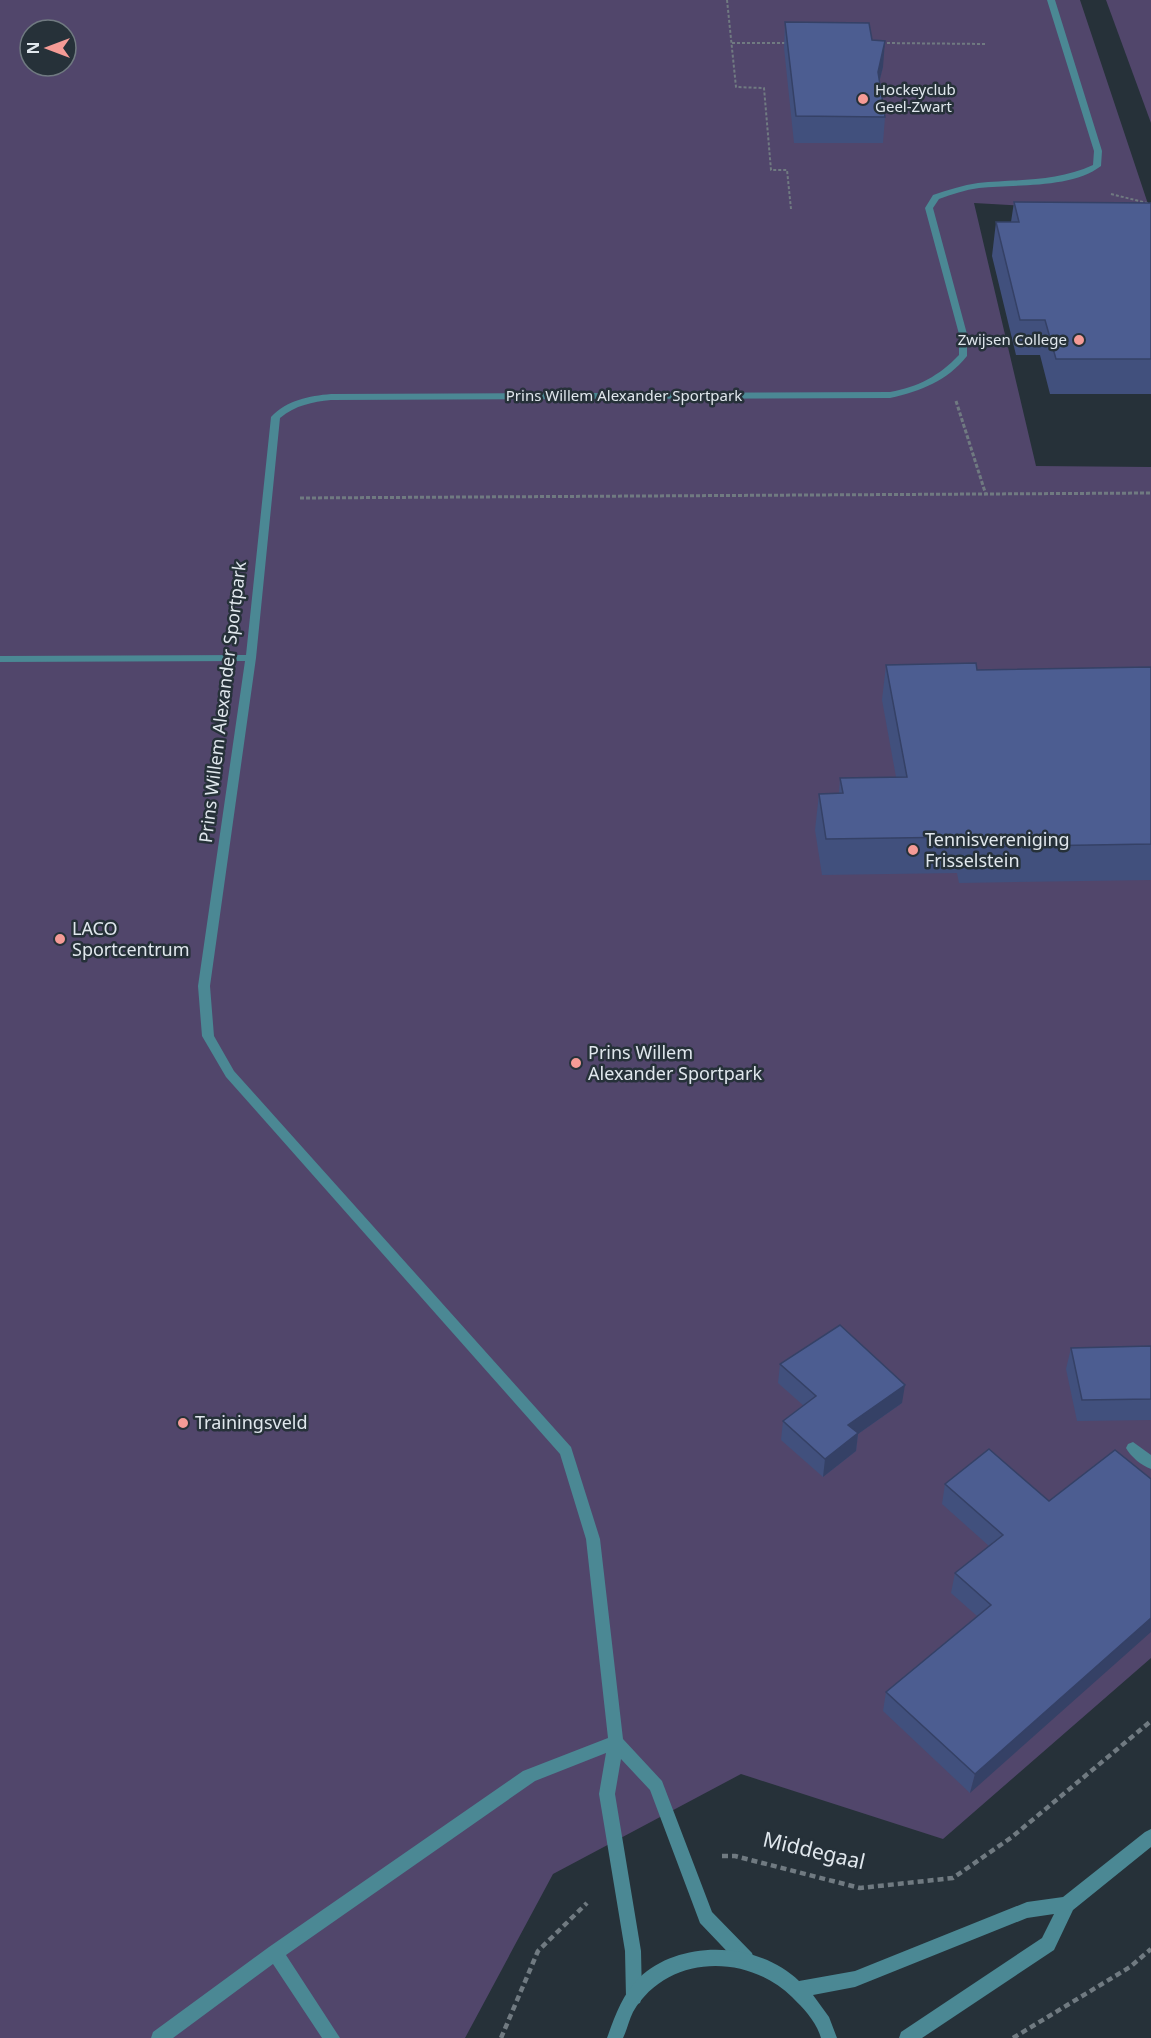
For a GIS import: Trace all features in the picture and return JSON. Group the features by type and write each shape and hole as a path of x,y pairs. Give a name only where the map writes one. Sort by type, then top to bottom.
{"street":[{"name":"Prins Willem Alexander Sportpark","path":"634,1997 633,1951 607,1794 616,1742 593,1539 566,1451 230,1074 208,1036 204,986 251,658 276,417 287,407 306,400 343,397 890,395 918,390 947,374 963,356 963,334 929,208 936,197 978,186 1056,180 1083,173 1097,166 1098,151 1051,0"},
{"path":"0,659 251,658"},
{"path":"1133,1448 1151,1463"},
{"path":"159,2038 275,1953 529,1776 616,1742 656,1786 706,1917 746,1959"},
{"path":"907,2038 1048,1944 1067,1904 1151,1838"},
{"path":"799,1989 855,1979 1027,1910 1067,1904"},
{"path":"275,1953 332,2038"},
{"path":"615,2038 618,2025 634,1997 657,1976 685,1962 715,1956 746,1959 774,1970 799,1989 825,2023 829,2038"}],"path":[{"path":"727,0 736,87 764,88 771,170 787,170 791,208"},
{"path":"732,43 790,43"},
{"path":"883,43 987,44"},
{"path":"947,374 986,495"},
{"path":"267,498 1151,494"},
{"name":"Middegaal","path":"685,1857 735,1856 860,1888 953,1878 1012,1837 1151,1721"},
{"path":"501,2038 538,1951 584,1904 621,1881"},
{"path":"1013,2038 1130,1967 1151,1949"}],"shaded area":[{"name":"Prins Willem Alexander Sportpark","path":"0,0 1080,0 1151,213 974,203 1036,466 1151,467 1151,1658 943,1839 741,1774 553,1874 465,2038 0,2038"},
{"path":"1106,0 1151,0 1151,123"}],"building":[{"path":"785,22 869,23 872,40 885,41 878,72 885,117 796,116"},
{"path":"1014,202 1151,203 1151,359 1056,359 1045,320 1020,320 996,222 1019,222"},
{"path":"976,663 977,670 1151,667 1151,844 965,847 962,837 826,839 819,794 843,793 840,778 907,777 886,665"},
{"path":"840,1325 905,1385 848,1425 858,1433 825,1459 783,1421 816,1396 780,1364"},
{"path":"1151,1346 1151,1399 1082,1400 1071,1348"},
{"path":"989,1449 1049,1501 1115,1450 1151,1479 1151,1618 975,1774 886,1692 991,1605 955,1573 1003,1535 945,1484"}],"place":[{"name":"Hockeyclub Geel-Zwart","path":"863,99"},
{"name":"Zwijsen College","path":"1079,340"},
{"name":"Tennisvereniging Frisselstein","path":"913,850"},
{"name":"LACO Sportcentrum","path":"60,939"},
{"name":"Prins Willem Alexander Sportpark","path":"576,1063"},
{"name":"Trainingsveld","path":"183,1423"}]}
